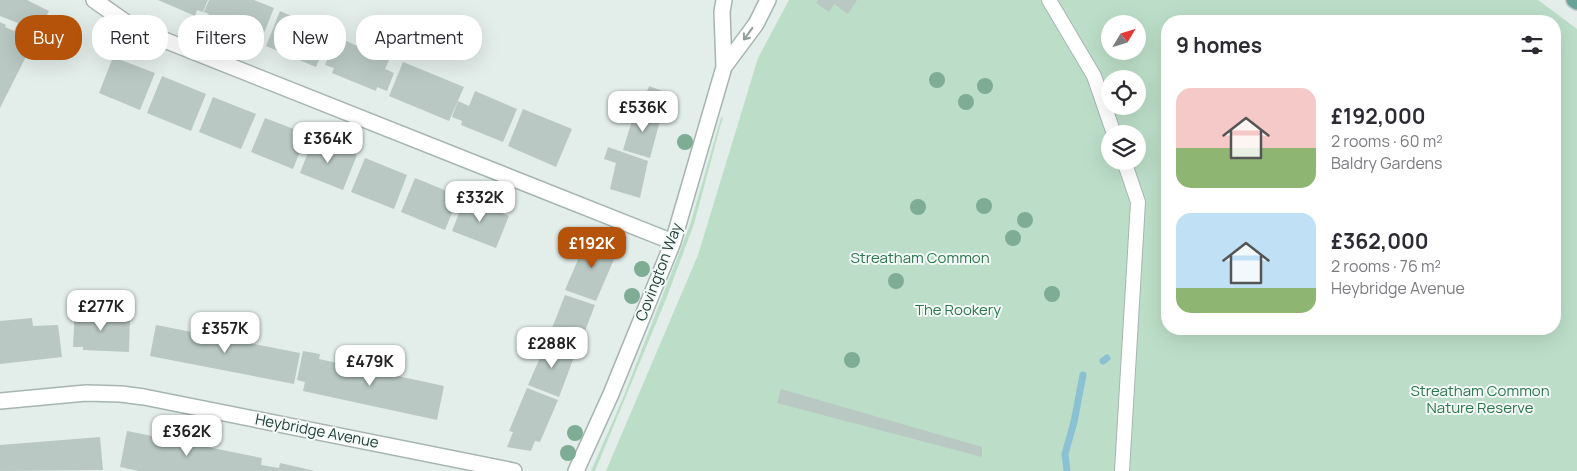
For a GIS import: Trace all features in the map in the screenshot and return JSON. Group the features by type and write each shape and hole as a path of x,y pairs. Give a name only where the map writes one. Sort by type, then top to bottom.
{"street":[{"path":"94,0 134,28 673,242"},
{"name":"Covington Way","path":"576,471 611,394 673,242 724,67 722,12 724,0"},
{"name":"Covington Way","path":"724,67 756,24 768,0"},
{"name":"Heybridge Avenue","path":"0,401 86,393 144,397 514,471"}],"lane":[{"path":"1049,0 1094,76 1111,125"},
{"path":"1122,471 1138,202 1127,170"}],"green space":[{"name":"Streatham Common","path":"789,0 1538,0 1558,15 1161,15 1161,335 1561,335 1561,17 1577,29 1577,471 606,471 698,255 758,58"},
{"path":"723,116 694,224 666,299 595,471 591,471 623,398 690,225"}],"building":[{"path":"0,0 27,0 49,11 47,15 15,15 15,22 0,16"},
{"path":"158,0 208,0 203,12 197,10 195,15"},
{"path":"209,0 254,0 274,8 264,33 264,15 208,15 204,12"},
{"path":"818,0 857,0 848,14 834,4 829,12 816,3"},
{"path":"280,11 289,15 278,15"},
{"path":"0,22 6,25 5,27 14,31 15,29 15,60 24,60 0,108"},
{"path":"274,26 274,49 266,46"},
{"path":"346,41 356,45 356,60 389,60 385,69 394,73 387,91 377,87 376,91 332,73 334,68 325,65 327,60 346,60"},
{"path":"112,60 121,60 155,73 140,110 99,93"},
{"path":"299,60 319,60 316,67"},
{"path":"403,62 464,87 449,121 389,96"},
{"path":"162,76 206,94 191,131 147,113"},
{"path":"649,86 668,93 663,109 643,103"},
{"path":"475,91 517,109 503,142 461,125 462,121 452,117 458,101 469,106"},
{"path":"213,97 256,114 241,149 199,132"},
{"path":"644,106 662,113 650,158 623,150 634,114 641,116"},
{"path":"523,109 572,129 556,167 508,146"},
{"path":"265,118 307,134 293,169 251,152"},
{"path":"314,137 357,155 343,190 300,173"},
{"path":"608,147 648,161 640,198 610,189 616,163 604,159"},
{"path":"365,158 407,175 394,209 351,192"},
{"path":"415,178 459,196 445,230 401,212"},
{"path":"465,198 509,216 496,248 452,231"},
{"path":"588,236 618,250 596,301 565,290"},
{"path":"565,295 595,305 578,349 548,338"},
{"path":"75,308 88,309 88,315 130,317 129,352 83,350 83,347 73,347"},
{"path":"32,318 33,326 58,325 62,357 0,364 0,321"},
{"path":"156,325 300,353 294,384 150,356"},
{"path":"547,342 576,352 559,397 528,385"},
{"path":"303,351 320,354 319,359 444,386 437,420 303,391 305,382 297,380"},
{"path":"527,388 558,400 540,442 535,441 531,451 507,447 513,432 509,431"},
{"path":"781,389 982,447 982,457 777,403"},
{"path":"127,431 262,458 261,465 279,468 280,463 315,471 139,471 120,467"},
{"path":"100,437 103,470 0,471 0,445"}],"waterway":[{"path":"1103,361 1107,358"},
{"path":"1067,471 1065,454 1074,422 1083,375"}],"park label":[{"name":"The Rookery","path":"958,310"},
{"name":"Streatham Common Nature Reserve","path":"1480,400"}]}
